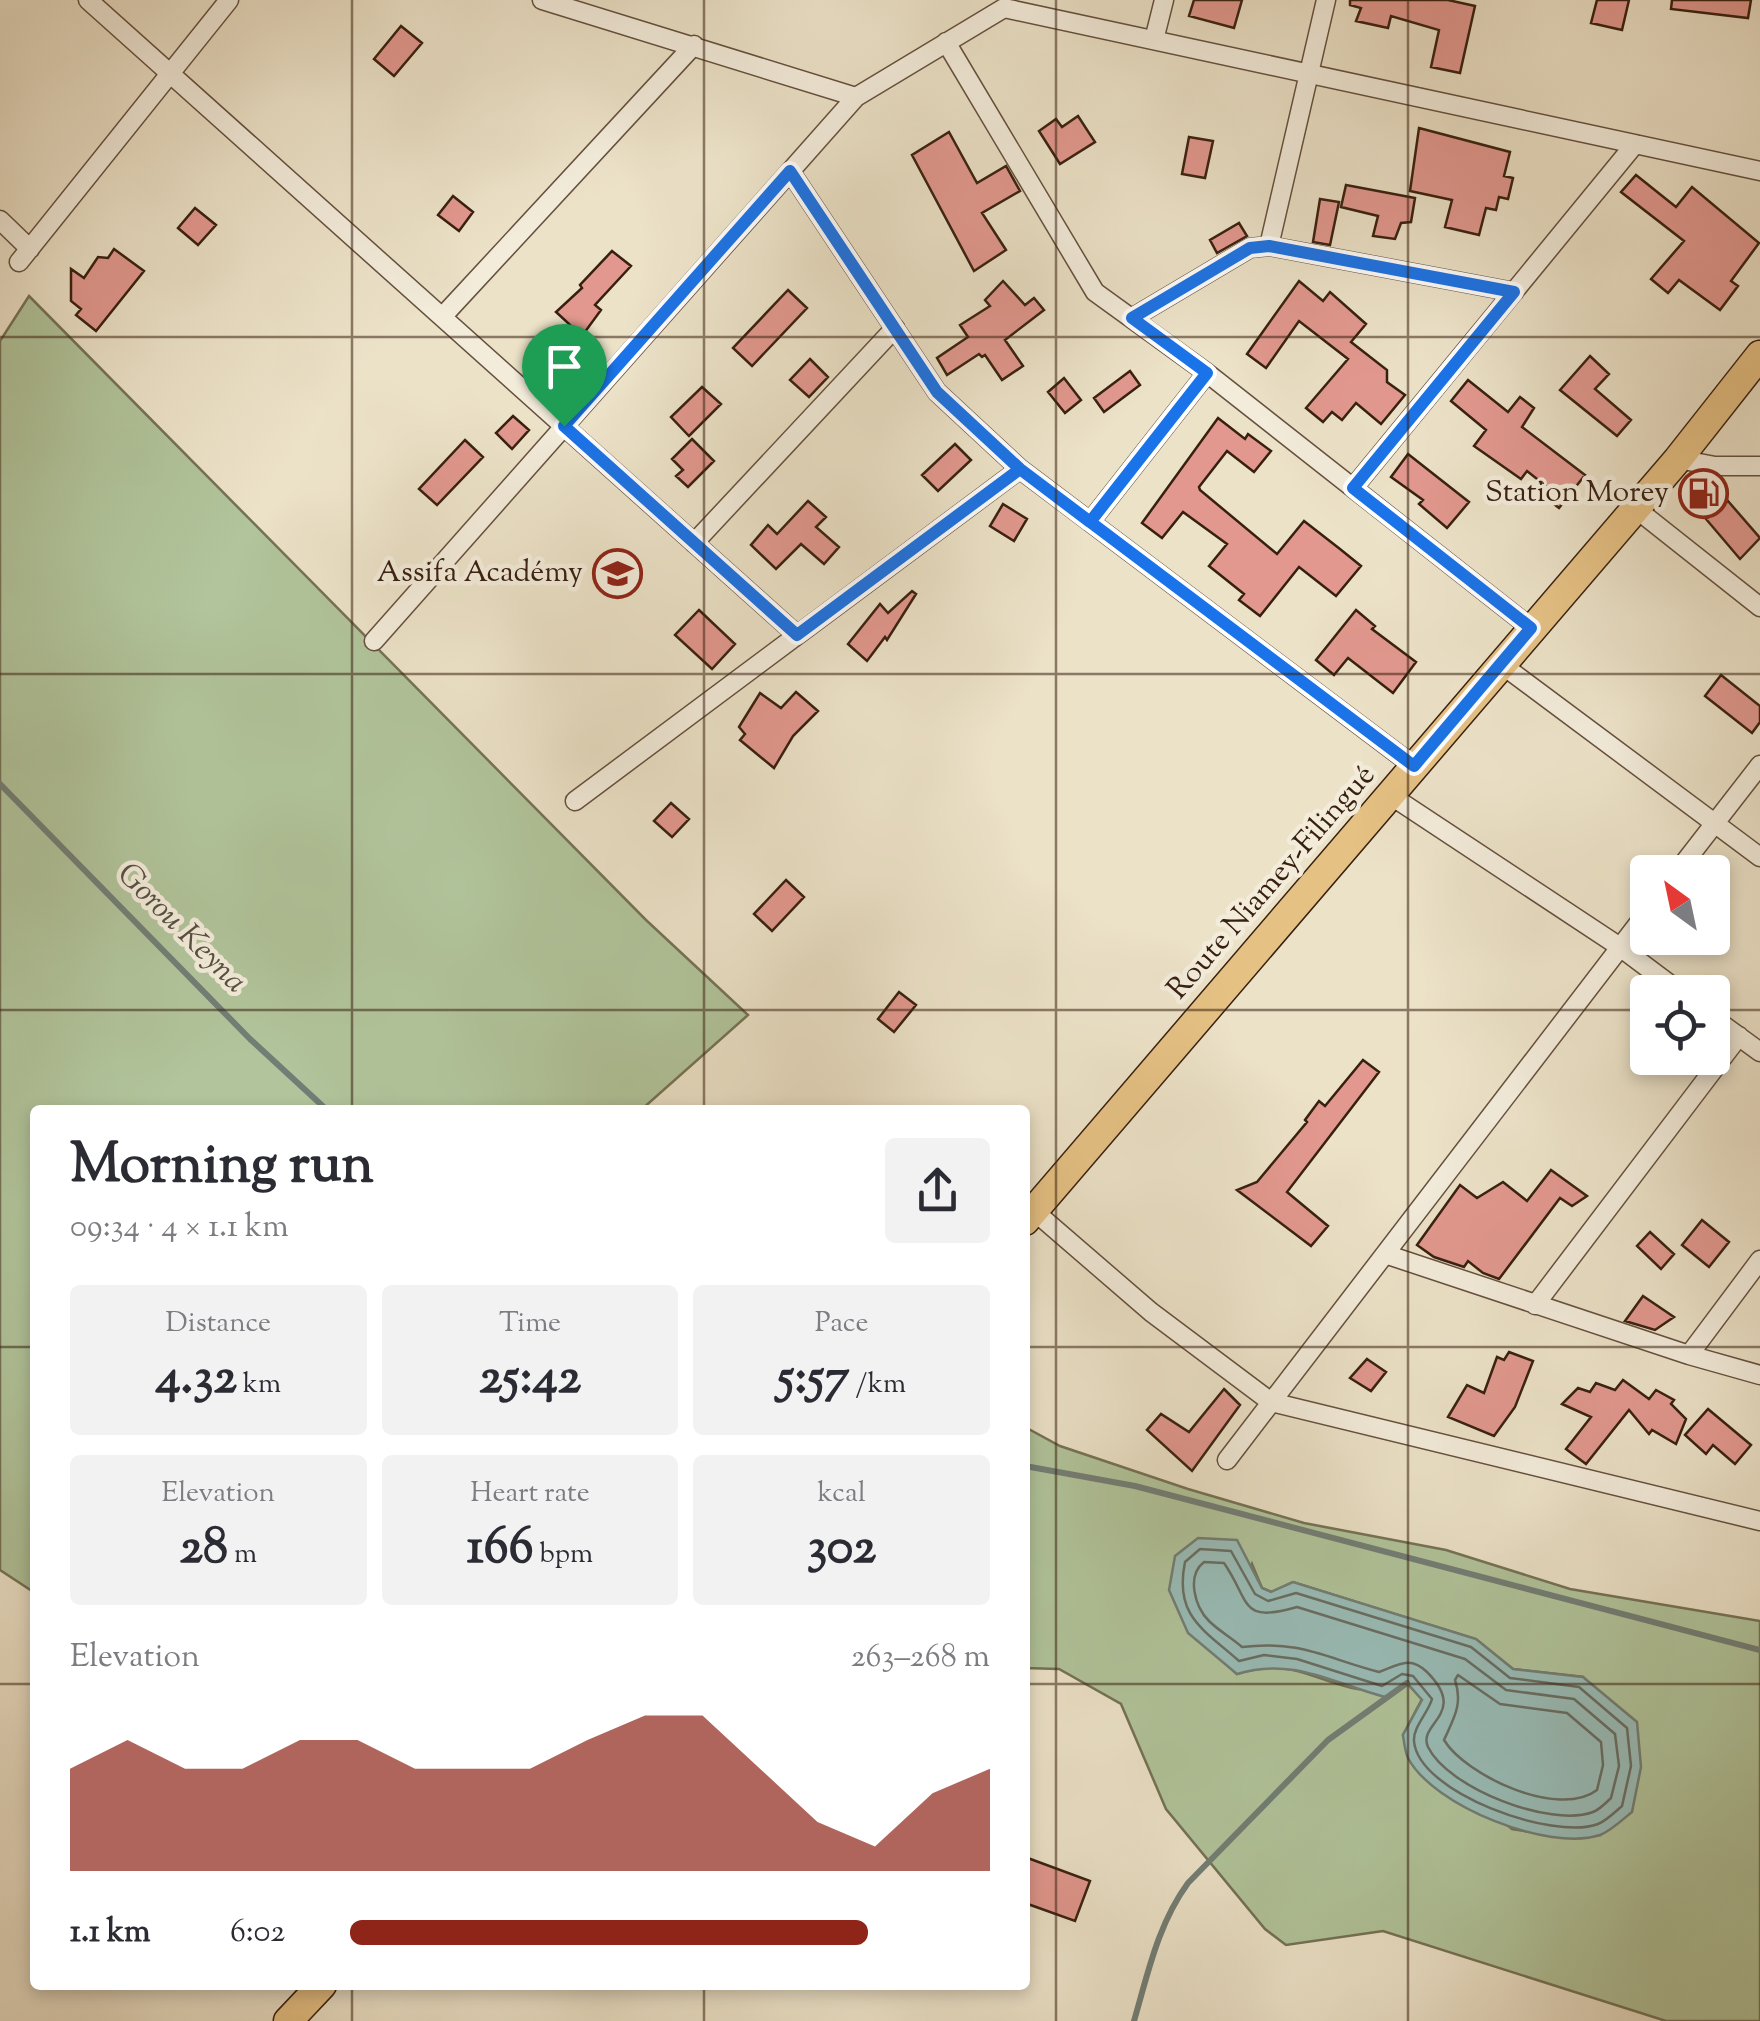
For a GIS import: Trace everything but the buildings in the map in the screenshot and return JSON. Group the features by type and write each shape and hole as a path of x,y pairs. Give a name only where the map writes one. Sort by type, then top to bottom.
{"main road":[{"name":"Route Niamey-Filingué","path":"1030,1215 1678,458 1760,355"},
{"path":"288,2021 317,1990"}],"street":[{"path":"88,0 797,635"},
{"path":"0,220 24,255 229,0"},
{"path":"542,0 856,98"},
{"path":"1154,40 1164,0"},
{"path":"1269,246 1326,0"},
{"path":"374,641 856,98 1003,4 1760,170"},
{"path":"946,42 1095,292 1207,373 1531,628"},
{"path":"442,317 694,45"},
{"path":"1353,488 1635,144"},
{"path":"790,171 937,392 1020,469 1414,766"},
{"path":"1132,318 1250,248 1269,246 1514,292"},
{"path":"694,543 895,328"},
{"path":"1090,522 1207,373"},
{"path":"1678,458 1715,466 1760,466"},
{"path":"575,801 1020,469"},
{"path":"1635,508 1760,608"},
{"path":"1501,664 1760,857"},
{"path":"1691,855 1760,765"},
{"path":"1390,796 1657,975"},
{"path":"1227,1460 1630,934"},
{"path":"1730,1030 1760,1052"},
{"path":"1534,1304 1739,1036"},
{"path":"1030,1217 1271,1402 1760,1521"},
{"path":"1385,1254 1760,1375"},
{"path":"1689,1355 1760,1260"}],"green space":[{"path":"29,296 646,920 748,1015 647,1105 30,1105 30,1590 0,1570 0,341"},
{"path":"1030,1430 1060,1446 1304,1523 1446,1550 1570,1589 1760,1621 1760,2021 1666,2021 1383,1931 1286,1945 1265,1929 1166,1809 1121,1704 1059,1669 1030,1668","holes":["1252,1564 1262,1588 1272,1592 1293,1582 1476,1639 1513,1669 1583,1677 1600,1835 1562,1837 1512,1829 1403,1735 1422,1699 1407,1683 1358,1689 1283,1668 1237,1674 1218,1656"]}],"water":[{"path":"1198,1538 1237,1540 1262,1588 1271,1592 1293,1582 1476,1639 1513,1669 1583,1677 1637,1722 1641,1767 1632,1812 1600,1835 1578,1839 1523,1831 1494,1821 1441,1793 1408,1758 1403,1735 1422,1700 1407,1683 1385,1697 1294,1670 1276,1668 1237,1674 1188,1633 1169,1590 1175,1556"}],"waterway":[{"name":"Gorou Keyna","path":"0,784 250,1039 322,1105"},
{"path":"1030,1467 1135,1486 1760,1650"},
{"path":"1134,2021 1161,1932 1188,1883 1328,1740 1407,1683"}],"place":[{"name":"Station Morey","path":"1704,493"},
{"name":"Assifa Académy","path":"618,573"}],"route":[{"path":"564,426 790,171 937,392 1020,469 1090,522 1207,373 1132,318 1250,248 1269,246 1514,292 1353,488 1531,628 1414,766 1198,604 1020,469 797,635 564,426"}]}
